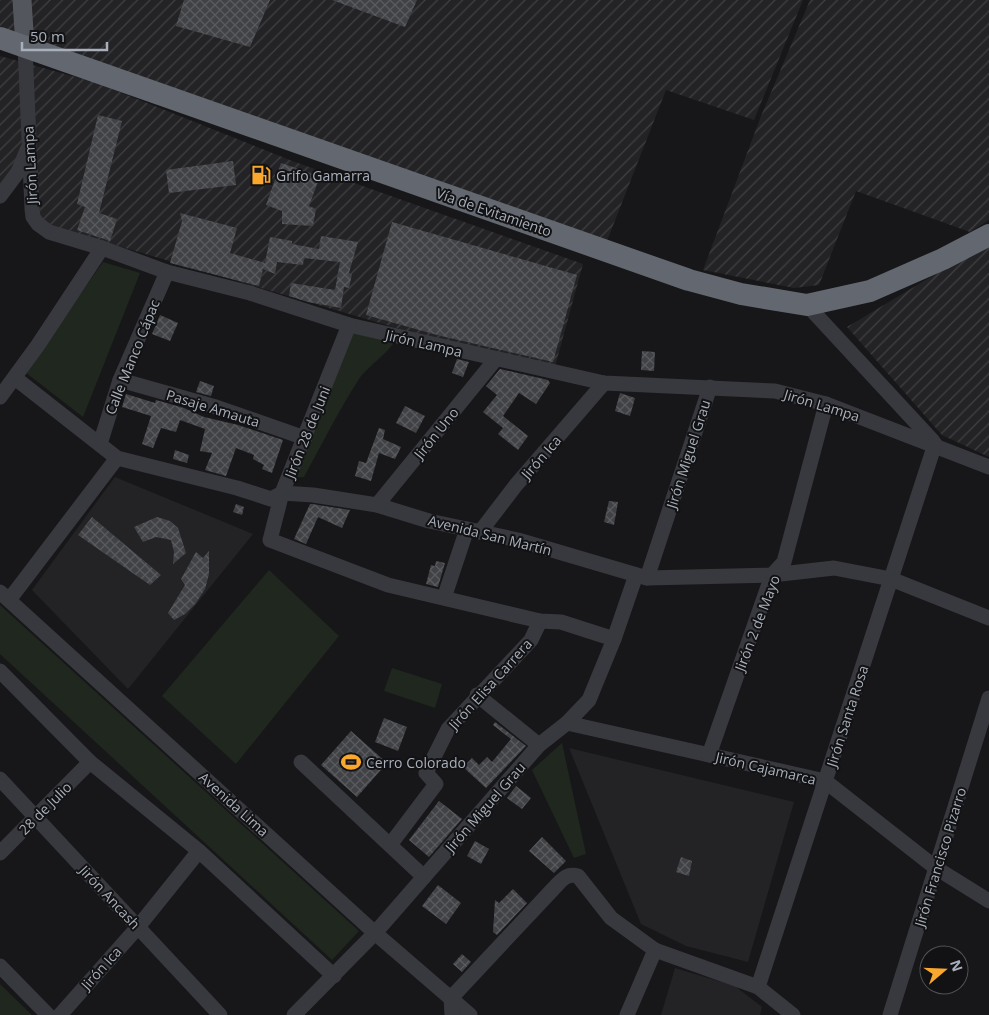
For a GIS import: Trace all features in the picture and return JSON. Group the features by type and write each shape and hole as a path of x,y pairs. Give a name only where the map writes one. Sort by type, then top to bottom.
{"highway":[{"name":"Vía de Evitamiento","path":"0,38 688,280 742,294 807,305 870,291 950,256 989,235"}],"main road":[{"path":"22,0 25,47"}],"street":[{"name":"Jirón Lampa","path":"25,47 33,217 38,224 49,232 102,248 167,272 250,293 349,325 495,360 604,383 710,386 775,391 826,404 935,444 989,467"},
{"path":"0,196 18,172 29,146"},
{"path":"0,397 15,378 102,248"},
{"name":"Calle Manco Cápac","path":"100,444 120,380 167,272"},
{"path":"807,305 935,444"},
{"name":"Jirón 28 de Juni","path":"349,325 306,438 282,493 270,540 388,585 444,598"},
{"name":"Jirón Uno","path":"377,505 495,360"},
{"name":"Avenida San Martín","path":"15,378 118,458 237,488 271,499 282,493 313,495 377,505 569,554 642,576 772,575 834,568 891,580 989,618"},
{"name":"Pasaje Amauta","path":"120,380 216,407 306,438"},
{"name":"Jirón Ica","path":"444,598 473,531 516,485 604,383"},
{"name":"Jirón Miguel Grau","path":"294,1015 376,932 539,746 567,723 588,700 642,576 710,386"},
{"name":"Jirón 2 de Mayo","path":"709,756 772,575 784,562 826,404"},
{"name":"Jirón Santa Rosa","path":"758,987 935,444"},
{"path":"4,596 118,458"},
{"name":"Avenida Lima","path":"4,596 470,1015"},
{"path":"444,598 540,621 561,622 614,639"},
{"name":"Jirón Elisa Carrera","path":"390,845 436,784 426,773 448,729 477,695 531,640 540,621"},
{"path":"0,670 90,762 199,851 334,976"},
{"path":"477,695 539,746"},
{"name":"Jirón Francisco Pizarro","path":"890,1015 989,698"},
{"name":"Jirón Cajamarca","path":"567,723 825,781 936,868 989,901"},
{"name":"28 de Julio","path":"0,853 90,762"},
{"path":"301,762 424,877"},
{"name":"Jirón Ancash","path":"0,780 220,1015"},
{"name":"Jirón Ica","path":"60,1015 138,927 199,851"},
{"path":"452,1015 451,998 566,876 578,876 611,918 655,950 758,987 794,1015"},
{"path":"627,1015 655,950"},
{"path":"0,966 48,1015"}],"shaded area":[{"path":"0,0 16,0 17,39 0,32"},
{"path":"29,0 803,0 754,120 666,90 607,241 31,45"},
{"path":"810,0 989,0 989,220 970,232 856,191 819,285 794,288 703,270 761,116"},
{"path":"0,56 97,83 295,162 583,264 553,374 47,225 38,216 33,164 0,192"},
{"path":"989,242 989,457 942,435 847,327"},
{"path":"103,262 140,273 83,417 25,372"},
{"path":"354,331 395,340 389,349 359,379 304,477 290,478"},
{"path":"115,477 253,534 128,689 32,590"},
{"path":"269,570 339,636 236,764 162,696"},
{"path":"0,605 359,931 332,960 0,654"},
{"path":"392,668 442,684 435,708 384,691"},
{"path":"562,743 586,854 574,858 532,770"},
{"path":"569,748 794,802 748,962 686,946 641,924"},
{"path":"675,968 735,986 762,1007 760,1015 661,1015"},
{"path":"0,984 32,1015 0,1015"}],"building":[{"path":"184,0 270,0 250,47 176,26"},
{"path":"332,0 417,0 405,27"},
{"path":"98,115 122,121 99,213 117,219 110,241 77,230 85,207 77,204"},
{"path":"233,161 236,185 169,193 166,170"},
{"path":"281,163 320,176 309,206 316,209 313,226 282,224 282,211 266,205"},
{"path":"180,213 237,228 230,253 265,263 270,237 292,241 292,244 319,249 321,236 358,242 349,273 352,274 349,288 344,287 341,308 308,302 289,296 291,283 335,290 340,262 304,258 303,265 277,262 275,274 263,269 259,286 170,263 182,221"},
{"path":"392,222 577,275 553,362 437,335 366,315"},
{"path":"160,315 178,323 170,341 152,334"},
{"path":"642,351 655,352 654,371 641,370"},
{"path":"457,359 469,362 463,377 452,373"},
{"path":"500,369 548,380 550,383 536,404 519,393 503,416 528,436 518,450 498,434 503,428 483,412 497,395 486,386"},
{"path":"200,381 214,386 211,396 196,392"},
{"path":"620,393 635,398 630,416 615,411"},
{"path":"126,394 155,403 156,400 184,408 204,417 238,425 283,440 272,473 262,469 264,465 253,459 254,455 236,448 226,476 205,470 212,453 200,451 205,429 180,420 176,432 161,428 153,448 142,444 151,416 122,407"},
{"path":"405,406 425,416 416,433 396,423"},
{"path":"379,428 385,430 383,439 401,447 395,459 379,453 371,481 355,476 359,461 366,463"},
{"path":"175,450 189,455 187,463 173,459"},
{"path":"609,501 618,502 614,525 604,522"},
{"path":"236,504 244,507 242,515 233,512"},
{"path":"310,504 350,510 342,528 318,517 306,544 294,539"},
{"path":"92,517 161,575 150,585 78,535"},
{"path":"157,517 170,521 178,528 186,553 173,564 174,552 171,540 156,537 143,542 134,527"},
{"path":"209,551 209,574 205,589 196,603 185,614 174,620 168,613 185,585 181,579 196,552 203,558"},
{"path":"436,561 445,563 438,587 426,584 431,565 435,566"},
{"path":"384,718 407,727 398,751 375,742"},
{"path":"495,722 526,746 486,788 463,767 472,758 479,765 487,757 492,762 511,739 493,725"},
{"path":"351,731 387,763 357,797 321,765"},
{"path":"516,786 531,798 522,809 507,798"},
{"path":"439,801 462,819 429,857 409,840"},
{"path":"542,837 566,861 554,873 529,851"},
{"path":"475,841 489,849 481,864 467,856"},
{"path":"681,857 692,861 689,876 676,872"},
{"path":"438,885 461,903 446,924 422,906"},
{"path":"513,889 527,903 497,935 493,932 495,900 499,903"},
{"path":"462,954 471,962 462,972 453,964"}],"place":[{"name":"Grifo Gamarra","path":"261,175"},
{"name":"Cerro Colorado","path":"351,762"}]}
